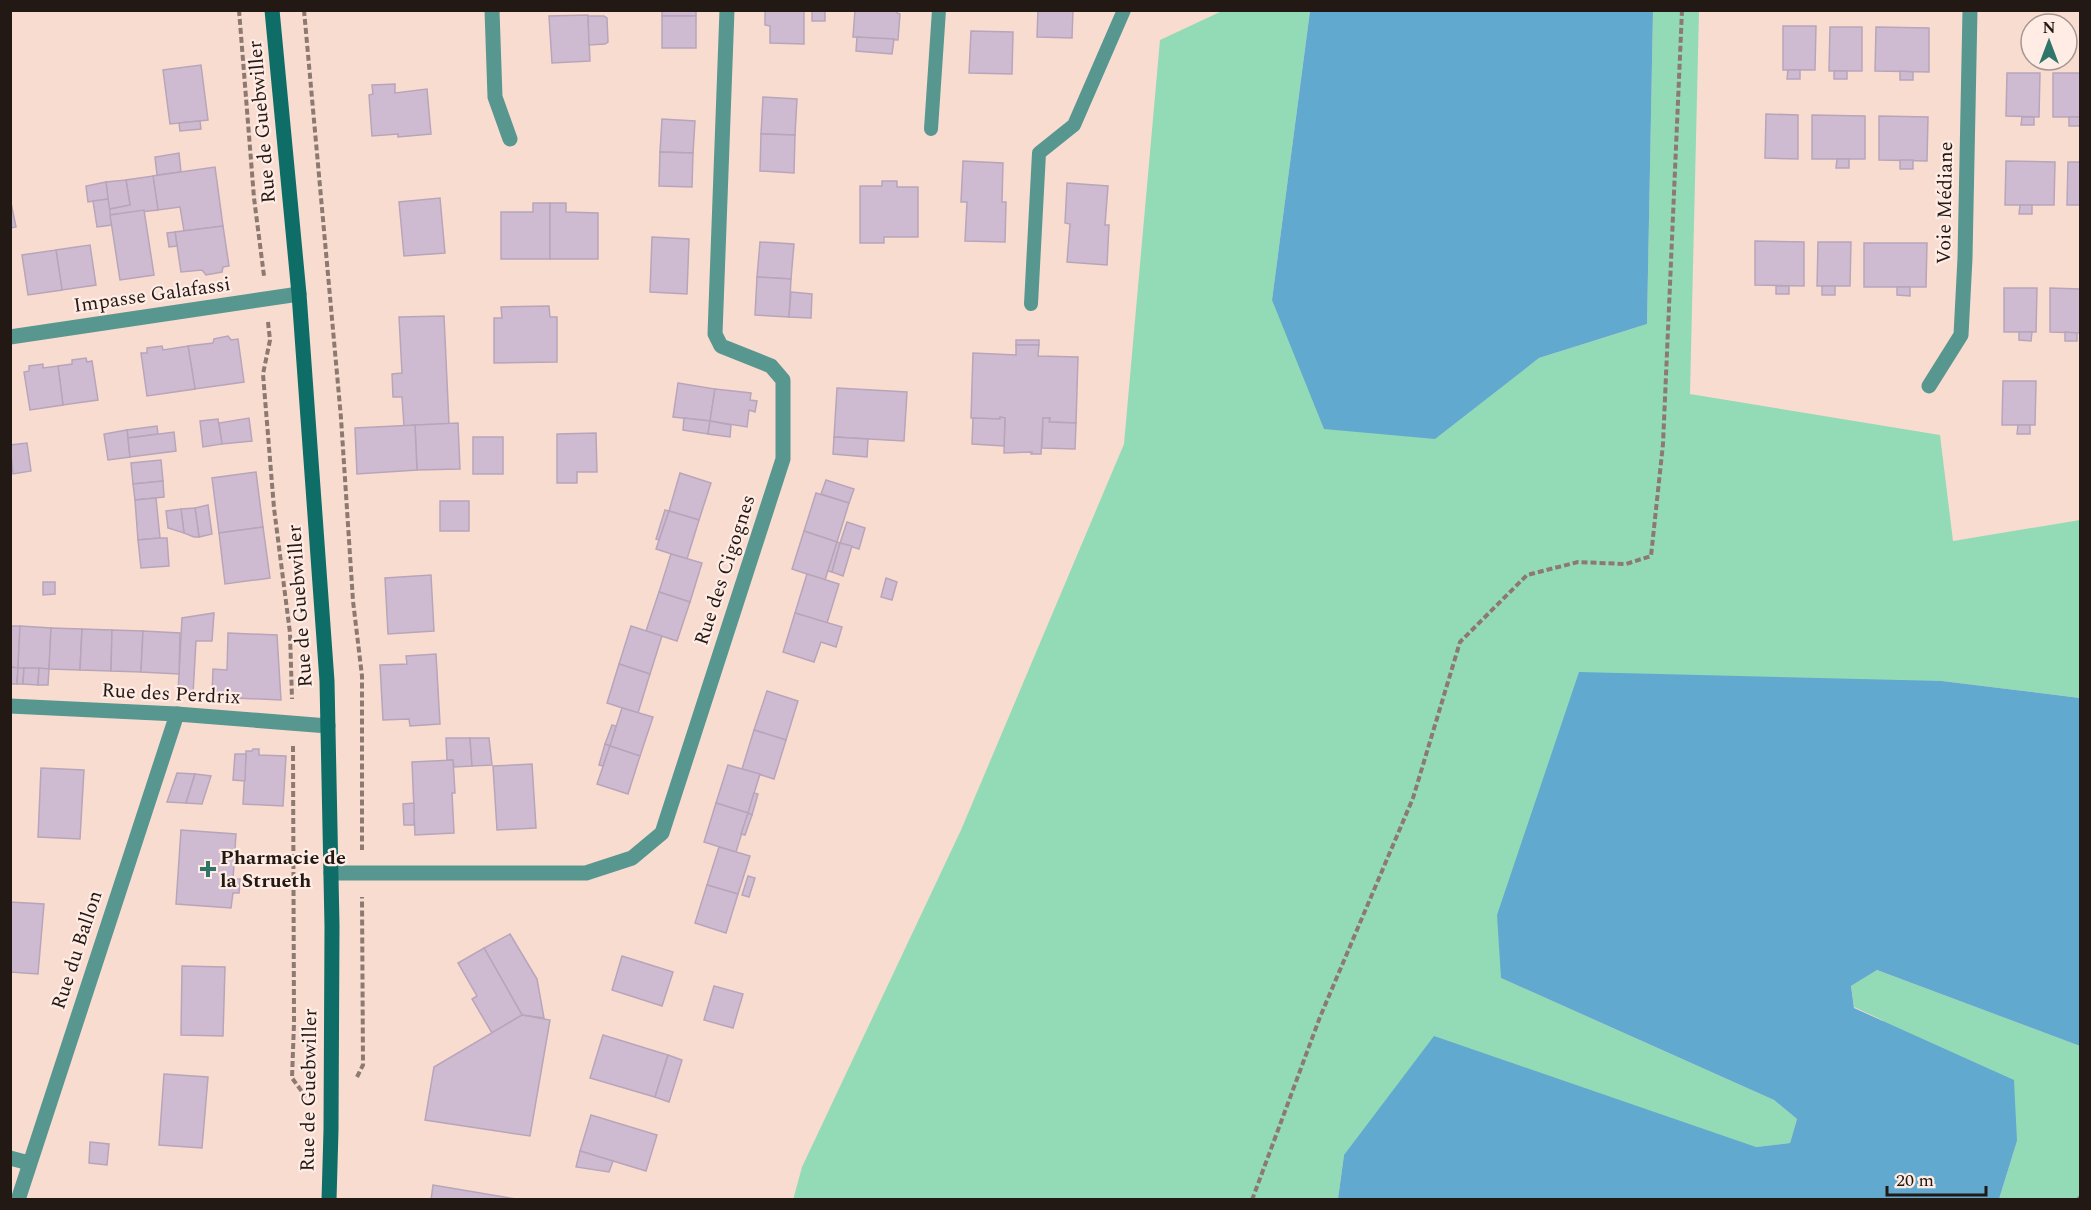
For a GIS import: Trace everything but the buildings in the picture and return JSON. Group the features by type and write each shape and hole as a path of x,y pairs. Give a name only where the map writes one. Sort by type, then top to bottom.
{"main road":[{"name":"Rue de Guebwiller","path":"272,10 299,294 327,681 331,873 329,1200"}],"street":[{"path":"492,10 495,97 510,139"},
{"name":"Rue des Cigognes","path":"331,873 586,873 632,858 662,833 783,459 783,380 771,366 721,346 715,334 727,10"},
{"name":"Voie Médiane","path":"1929,386 1961,335 1965,258 1970,10"},
{"name":"Impasse Galafassi","path":"10,337 299,294"},
{"name":"Rue des Perdrix","path":"10,706 177,714 328,726"},
{"name":"Rue du Ballon","path":"18,1200 177,714"},
{"path":"10,1158 30,1163"}],"lane":[{"path":"931,129 939,10"},
{"path":"1031,304 1039,153 1074,125 1124,10"}],"path":[{"path":"239,10 254,198 270,340 263,374 274,508 290,633 293,723 294,1023 292,1078 331,1130"},
{"path":"1252,1200 1320,1017 1413,798 1460,642 1527,576 1578,562 1626,564 1652,556 1663,444 1682,10"}],"green space":[{"path":"1222,11 1310,11 1272,300 1434,439 1539,358 1647,324 1653,11 1699,11 1690,394 1940,435 1953,541 2080,520 2080,698 1942,681 1501,978 1774,1100 1797,1119 1790,1143 1756,1147 1344,1155 1338,1199 793,1200 802,1167 961,830 1124,444 1160,40"},
{"path":"1877,970 2080,1046 2080,1199 1999,1199 2017,1141 1882,1020 1854,1007 1851,986"}],"water":[{"path":"1310,11 1653,11 1647,324 1539,358 1435,439 1324,429 1272,300"},
{"path":"1579,672 1942,681 2080,698 2080,1046 1877,970 1851,986 1854,1008 2014,1080 2017,1141 1999,1199 1338,1199 1344,1155 1434,1036 1756,1147 1790,1143 1797,1119 1774,1100 1501,978 1497,915"}],"place":[{"name":"Pharmacie de la Strueth","path":"208,869"}]}
